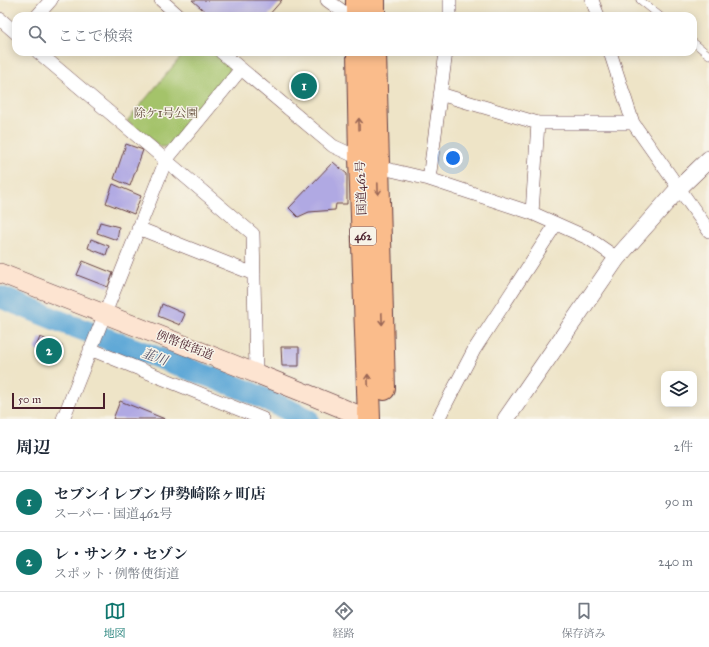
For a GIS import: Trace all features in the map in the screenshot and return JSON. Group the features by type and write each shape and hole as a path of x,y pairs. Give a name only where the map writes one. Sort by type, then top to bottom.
{"highway":[{"path":"357,0 357,12"},
{"path":"374,0 374,12"},
{"name":"国道462号","path":"358,56 369,163 384,419"},
{"name":"国道462号","path":"369,419 369,163 375,56"}],"main road":[{"name":"例幣使街道","path":"0,273 104,315 256,372 369,419"}],"street":[{"path":"40,12 51,0"},
{"path":"160,0 174,12"},
{"path":"327,0 344,12"},
{"path":"450,0 450,12"},
{"path":"592,0 596,12"},
{"path":"0,19 12,30"},
{"path":"43,56 253,234 256,372"},
{"path":"226,56 333,146 369,163 429,179 532,213 588,238 617,258"},
{"path":"429,179 445,56"},
{"path":"611,56 634,123 709,231"},
{"path":"63,419 166,160 241,69"},
{"path":"440,94 538,123 634,123"},
{"path":"532,213 538,123"},
{"path":"506,419 617,258 709,158"},
{"path":"438,419 474,350 556,224"},
{"path":"138,228 254,274"},
{"path":"90,348 263,419"}],"lane":[{"path":"640,0 655,12"},
{"path":"697,45 709,55"}],"green space":[{"name":"除ケ1号公園","path":"182,56 219,56 230,65 230,72 170,146 161,147 127,121"}],"building":[{"path":"192,0 282,0 272,12 206,12"},
{"path":"126,144 143,150 130,186 114,179"},
{"path":"333,162 347,174 347,204 336,204 335,210 309,212 298,217 289,208"},
{"path":"113,184 141,196 134,214 106,203"},
{"path":"100,222 119,227 117,240 97,233"},
{"path":"91,239 109,246 106,255 88,248"},
{"path":"83,261 113,273 108,287 77,275"},
{"path":"162,304 185,314 180,325 158,316"},
{"path":"40,337 62,346 55,363 39,356 41,352 35,350"},
{"path":"281,347 299,347 299,366 282,366"},
{"path":"120,401 165,419 113,419"}],"waterway":[{"name":"韮川","path":"0,297 67,324 243,389 308,419"}],"place":[{"name":"セブンイレブン 伊勢崎除ヶ町店","path":"304,86"},
{"name":"レ・サンク・セゾン","path":"49,351"}]}
